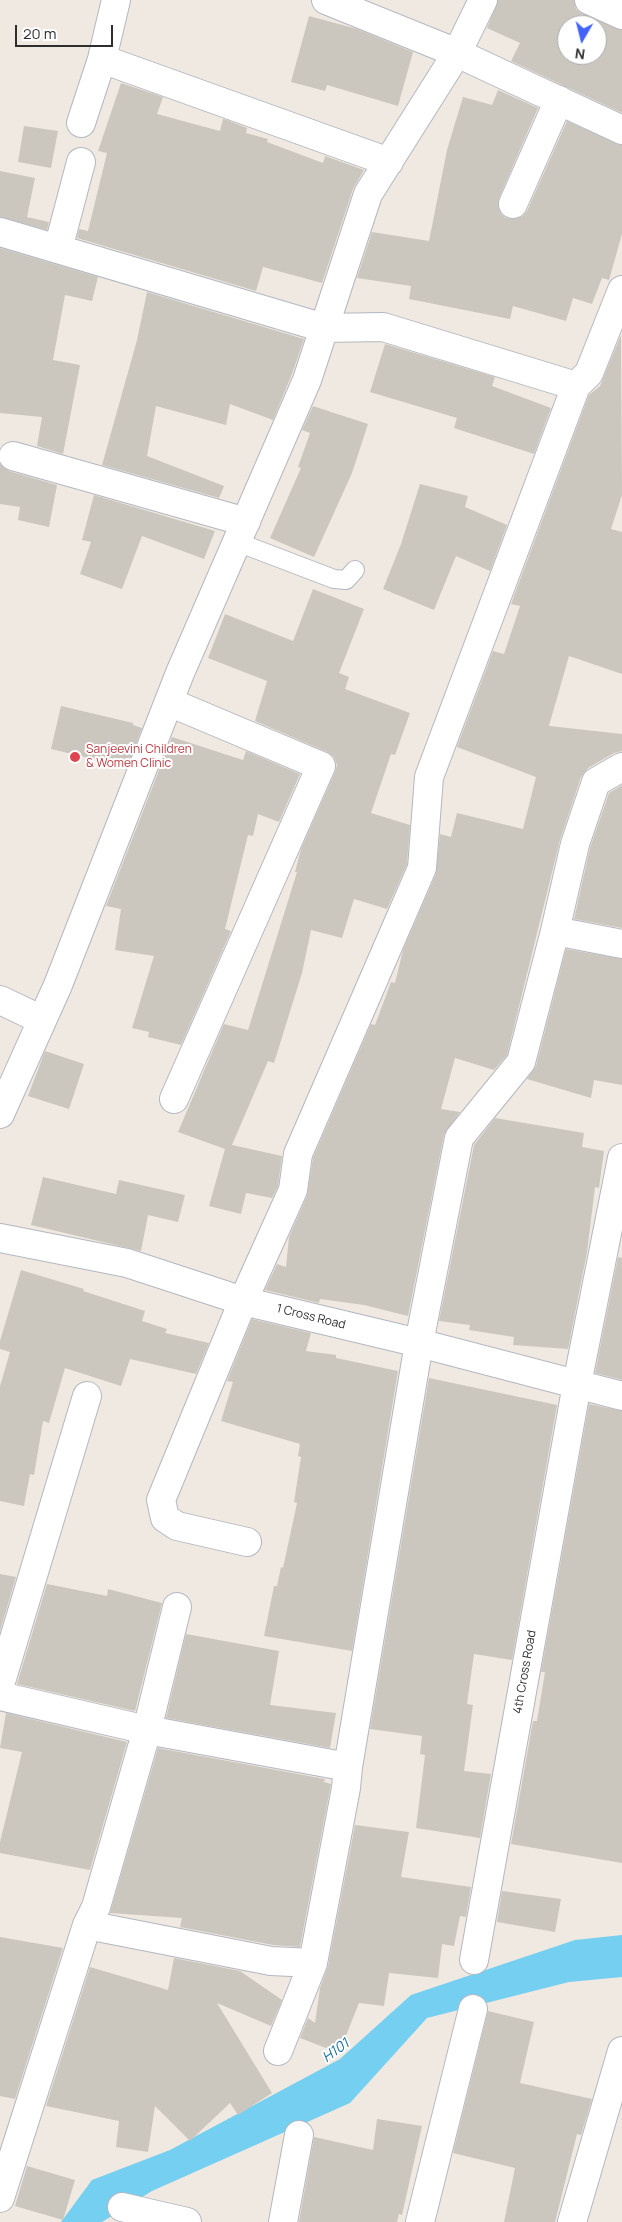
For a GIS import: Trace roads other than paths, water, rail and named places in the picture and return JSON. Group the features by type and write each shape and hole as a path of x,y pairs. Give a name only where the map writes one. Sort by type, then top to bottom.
{"street":[{"path":"81,124 102,59 116,0"},
{"path":"326,0 457,53 622,130"},
{"path":"0,1114 58,985 169,702 307,380 368,194 457,53 484,0"},
{"path":"589,0 622,15"},
{"path":"102,59 388,162"},
{"path":"512,204 559,100"},
{"path":"58,249 81,162"},
{"path":"0,232 324,328 382,327 576,386"},
{"path":"247,1542 178,1526 165,1518 161,1500 243,1301 293,1190 298,1154 422,868 429,777 576,386 589,373 622,290"},
{"path":"13,456 241,532"},
{"path":"169,702 321,766 174,1099"},
{"path":"278,2051 313,1963 346,1788 418,1343 459,1138 521,1062 555,931 575,844 596,782 622,767"},
{"path":"555,931 622,944"},
{"path":"0,1000 42,1020"},
{"name":"4th Cross Road","path":"474,1960 576,1384 622,1158"},
{"name":"1 Cross Road","path":"0,1238 127,1263 243,1301 418,1343 622,1396"},
{"path":"0,1685 87,1396"},
{"path":"0,2198 87,1925 96,1907 147,1730 177,1607"},
{"path":"0,1696 147,1730 348,1767"},
{"path":"87,1925 271,1961 313,1963"},
{"path":"420,2222 473,2009"},
{"path":"572,2222 622,2051"},
{"path":"284,2222 299,2135"},
{"path":"122,2207 187,2222"}],"lane":[{"path":"241,532 334,579 346,580 355,570"}],"water":[{"path":"622,1935 622,1977 569,1982 427,2018 350,2103 152,2191 102,2222 61,2222 92,2180 170,2150 340,2059 411,1995 575,1940"}],"place":[{"name":"Sanjeevini Children & Women Clinic","path":"75,757"}],"water label":[{"name":"H101","path":"336,2051"}]}
